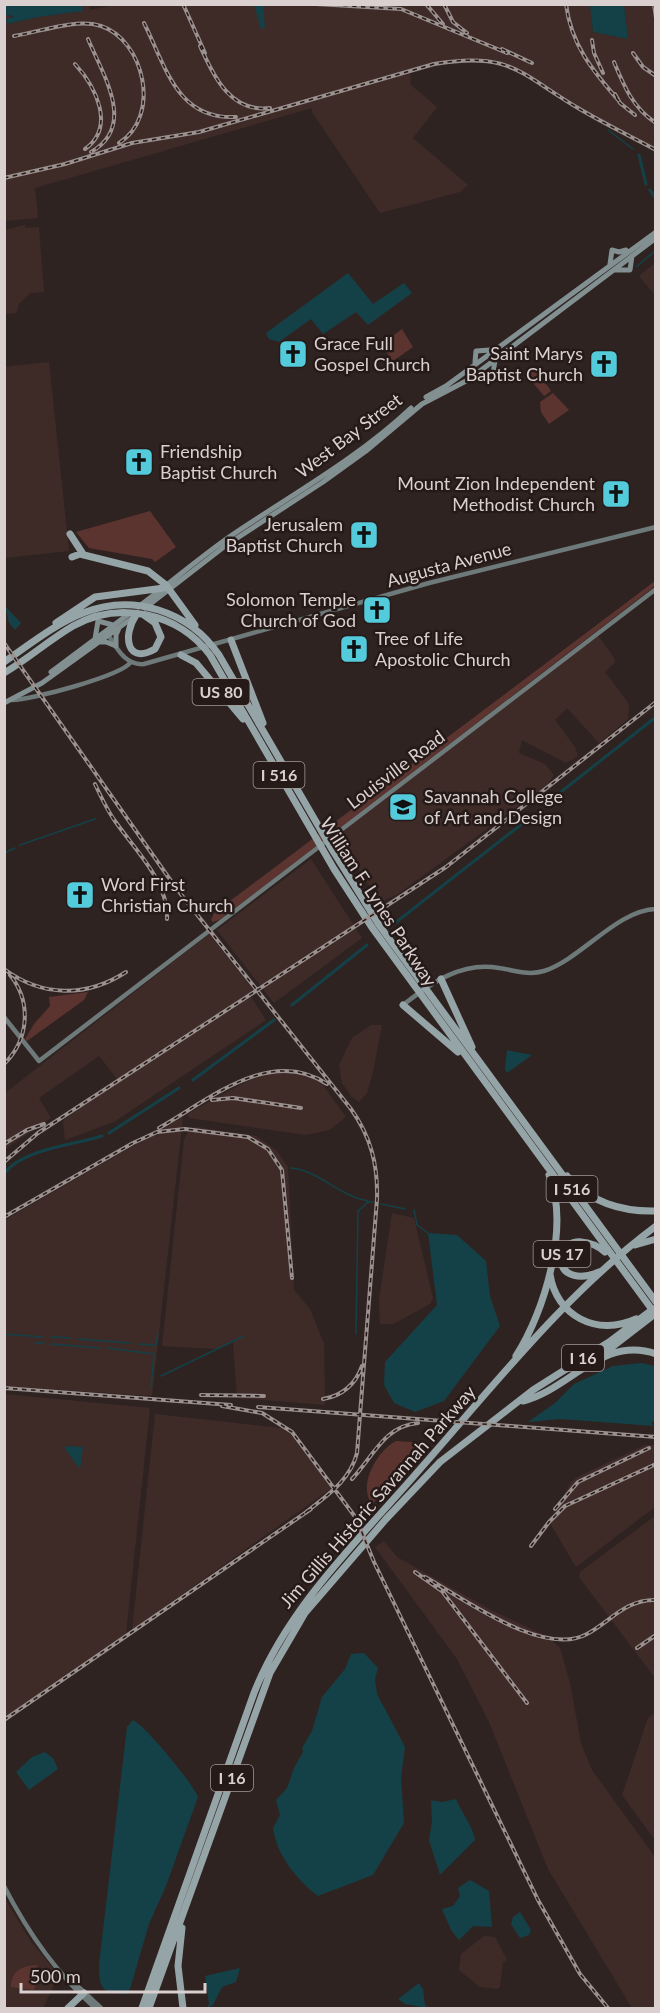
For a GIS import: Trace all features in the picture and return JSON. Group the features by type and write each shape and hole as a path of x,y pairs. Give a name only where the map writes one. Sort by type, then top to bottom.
{"highway":[{"path":"70,534 77,547 85,555"},
{"path":"72,557 77,554 85,555 134,566 158,578 179,602 201,637"},
{"path":"5,661 81,614 91,599 124,591 164,588"},
{"name":"William F. Lynes Parkway","path":"7,672 81,614 127,604 161,610 181,619 201,637 219,655 267,737 329,853 376,927 537,1154 610,1264 652,1315"},
{"name":"William F. Lynes Parkway","path":"102,611 142,615 176,625 201,637 256,736 306,812"},
{"path":"142,615 155,623 161,637 155,649 143,654 135,651 127,640 129,626 142,615"},
{"path":"236,652 239,638"},
{"name":"US 80","path":"231,640 267,737"},
{"path":"192,651 196,663"},
{"name":"US 80","path":"181,655 196,663 256,736"},
{"path":"441,979 484,1068"},
{"name":"William F. Lynes Parkway","path":"426,997 484,1068 609,1240 616,1246 656,1300"},
{"path":"404,1005 455,1048 490,1088"},
{"path":"524,1124 583,1191 605,1204 618,1208 656,1211"},
{"path":"501,1378 528,1335 550,1265 558,1228 557,1204 551,1181 537,1154"},
{"name":"Jim Gillis Historic Savannah Parkway","path":"142,2008 261,1676 291,1621 384,1516 442,1444 557,1315 627,1248 656,1226"},
{"path":"627,1248 656,1239"},
{"name":"US 17","path":"585,1241 599,1246 610,1264 585,1276 572,1276 565,1270 561,1255 568,1246 585,1241"},
{"path":"550,1265 552,1285 564,1308 586,1322 596,1326 617,1326 652,1315"},
{"name":"Jim Gillis Historic Savannah Parkway","path":"384,1516 440,1462 503,1413 533,1390 652,1315 656,1307"},
{"path":"520,1402 548,1391 627,1338 652,1315"},
{"path":"593,1360 629,1350 656,1354"},
{"name":"Jim Gillis Historic Savannah Parkway","path":"149,2008 270,1673 301,1620 343,1563"},
{"path":"183,2008 178,1953 190,1898"},
{"path":"68,2008 84,1995"},
{"path":"74,2008 84,1995"}],"main road":[{"name":"West Bay Street","path":"118,625 142,615 225,546 315,488 366,451 422,404 453,390 476,374 656,232"},
{"name":"West Bay Street","path":"4,703 34,687 118,625 231,536 321,478 392,426 414,405 446,386 494,349 656,238"},
{"path":"633,255 630,270 610,269 612,250 623,252 646,239"},
{"path":"474,364 476,351 485,352 494,349"},
{"path":"476,374 493,374 495,360"},
{"name":"Augusta Avenue","path":"12,700 26,699 86,682 120,671 131,662 144,664 181,655 429,583 656,527"},
{"name":"Louisville Road","path":"4,1017 39,1061 656,589"},
{"path":"98,621 118,625 116,646 97,641 98,621"},
{"path":"107,633 131,662"},
{"path":"404,1005 441,979 473,966 524,973 544,971 561,963 627,919 647,909 656,909"},
{"path":"4,1886 38,1940 63,1973 95,2008"},
{"path":"84,1995 101,2008"}],"shaded area":[{"path":"82,4 89,5 90,10 120,4 590,4 593,32 628,39 624,5 655,5 655,152 579,110 524,74 494,63 459,61 410,73 411,85 437,107 413,138 468,185 460,192 380,213 312,112 312,108 35,188 38,218 5,221 5,16 12,15 8,24 83,11"},
{"path":"25,225 25,228 39,227 44,292 30,293 19,304 16,313 5,314 5,230"},
{"path":"655,263 655,295 639,276"},
{"path":"402,329 413,347 393,361 381,345"},
{"path":"49,362 69,551 5,558 4,367"},
{"path":"532,366 541,377 536,381 542,378 551,391 544,396 524,372"},
{"path":"553,393 569,410 549,424 541,412 540,402"},
{"path":"150,511 176,547 155,562 152,559 89,548 76,532"},
{"path":"655,581 655,585 650,590 250,897 219,920 213,922 211,920 214,913"},
{"path":"597,634 613,656 615,662 605,672 629,704 628,719 599,743 567,708 555,720 575,747 578,756 566,763 522,740 519,753 545,764 554,775 547,785 398,894 380,902 335,834"},
{"path":"311,859 362,938 274,1003 217,930"},
{"path":"209,934 254,991 249,994 266,1020 114,1122 65,1140 63,1121 117,1079 99,1056 39,1098 51,1118 5,1149 5,1093"},
{"path":"88,992 84,1000 27,1041 25,1039 34,1024 50,1006 49,997"},
{"path":"371,1025 382,1025 367,1093 359,1102 352,1097 342,1083 339,1065 352,1038"},
{"path":"279,1072 298,1073 316,1080 323,1085 346,1117 329,1130 306,1135 189,1118 187,1114 249,1080"},
{"path":"183,1117 152,1396 5,1386 5,1220"},
{"path":"190,1128 256,1136 276,1150 288,1167 294,1290 310,1309 324,1344 325,1405 237,1398 233,1342 217,1349 162,1346 184,1140"},
{"path":"392,1213 414,1218 433,1298 430,1304 393,1324 380,1324 379,1300"},
{"path":"5,1394 150,1408 126,1634 5,1718"},
{"path":"155,1414 281,1428 290,1434 332,1488 132,1630"},
{"path":"396,1441 412,1442 421,1447 403,1473 372,1504 368,1496 368,1478 383,1452"},
{"path":"645,1445 655,1445 655,1507 576,1567 550,1523 571,1482"},
{"path":"655,1516 655,1678 579,1577 580,1572"},
{"path":"384,1541 397,1557 491,1610 548,1637 560,1648 570,1683 581,1743 592,1770 655,1857 655,2008 632,2008 548,1869 489,1722 457,1659 375,1547"},
{"path":"655,1713 655,1840 622,1795 648,1718"},
{"path":"4,1897 31,1942 59,1975 43,2008 5,2008"},
{"path":"484,1936 495,1937 507,1960 503,1962 500,1987 497,1989 480,1987 459,1970 461,1954"},
{"path":"37,1965 33,1990 11,1987 13,1977 19,1970"}],"water":[{"path":"5,4 82,5 83,11 7,24 6,19 13,17 12,15 5,16"},
{"path":"254,5 263,5 265,28 261,29"},
{"path":"590,5 624,5 628,39 593,32"},
{"path":"348,273 373,304 404,283 412,293 368,325 356,312 323,334 311,319 279,342 269,339 266,333"},
{"path":"5,606 21,623 15,630 9,623"},
{"path":"507,1050 532,1055 507,1073 505,1069"},
{"path":"428,1233 457,1235 486,1261 490,1296 500,1326 444,1401 415,1412 394,1403 384,1385 385,1362 437,1305"},
{"path":"641,1363 655,1366 656,1421 651,1422 653,1426 561,1419 528,1422 555,1403 574,1384 613,1366"},
{"path":"66,1446 83,1447 80,1469 65,1449"},
{"path":"364,1653 378,1668 375,1679 377,1694 405,1747 401,1778 404,1823 373,1875 318,1896 303,1883 283,1858 273,1828 280,1815 276,1800 287,1788 303,1752 302,1748 312,1731 322,1697 345,1669 351,1654"},
{"path":"133,1720 168,1756 188,1780 198,1797 166,1886 149,1924 130,1989 126,1994 111,1992 103,1987 99,1964 127,1727"},
{"path":"45,1752 53,1758 58,1769 29,1790 16,1772 32,1757"},
{"path":"456,1799 472,1829 475,1840 440,1875 429,1840 432,1821 431,1800 442,1802"},
{"path":"470,1880 489,1891 492,1927 473,1926 459,1940 451,1930 442,1909 453,1906 460,1896 458,1888"},
{"path":"520,1912 531,1930 529,1935 520,1938 511,1924 513,1917"},
{"path":"240,1968 236,1982 222,1987 213,2005 207,2008 209,2004 205,1976"},
{"path":"419,1983 423,1989 425,2005 428,2008 405,2004 398,1999"}],"waterway":[{"path":"608,130 633,149"},
{"path":"639,155 646,184"},
{"path":"650,190 656,199"},
{"path":"636,267 656,250"},
{"path":"557,795 656,717"},
{"path":"395,923 532,816"},
{"path":"20,845 95,819"},
{"path":"4,853 15,848"},
{"path":"292,1005 367,945"},
{"path":"193,1080 274,1020"},
{"path":"109,1133 179,1088"},
{"path":"4,1174 12,1166 35,1153 102,1136"},
{"path":"291,1168 311,1174 348,1194 368,1201"},
{"path":"356,1334 358,1211 368,1202 373,1202"},
{"path":"381,1204 405,1209"},
{"path":"414,1210 417,1225 428,1233"},
{"path":"4,1334 43,1337"},
{"path":"138,1344 156,1345 158,1334"},
{"path":"161,1376 244,1336"},
{"path":"51,1337 70,1338"},
{"path":"78,1339 130,1343"},
{"path":"35,1343 44,1343"},
{"path":"51,1344 100,1348"},
{"path":"107,1348 154,1354 151,1387"}],"railway":[{"path":"183,4 205,53"},
{"path":"316,4 401,9 507,53"},
{"path":"426,4 443,24"},
{"path":"444,4 453,22 467,33"},
{"path":"566,4 578,45 600,79 619,101"},
{"path":"654,4 656,18"},
{"path":"144,23 167,73 187,100 200,110 216,116 236,117"},
{"path":"14,36 57,26 91,24 101,26 116,34 128,46 137,62 144,98 140,115 132,131 119,143"},
{"path":"88,39 108,84 114,114 112,128 105,141 91,152"},
{"path":"592,40 594,53 603,73"},
{"path":"200,46 218,80 234,98 244,105 270,108"},
{"path":"502,49 532,63"},
{"path":"633,53 643,67 656,76"},
{"path":"4,178 65,164 132,143 199,132 434,64 480,60 497,63 527,75 587,114 656,150"},
{"path":"614,62 635,103 656,123"},
{"path":"75,64 90,84 100,107 99,130 94,140 85,149"},
{"path":"615,94 620,103 635,115"},
{"path":"4,643 176,888 351,1109 364,1130 372,1152 377,1199 357,1453 354,1463 343,1480 305,1513"},
{"path":"4,1162 38,1133 446,867 656,702"},
{"path":"95,784 112,817 157,879 163,892 167,919"},
{"path":"4,969 33,985 64,991 95,986 126,972"},
{"path":"4,1064 19,1044 25,1021 22,997 10,975"},
{"path":"159,1128 219,1092 240,1081 262,1074 284,1071 305,1074 327,1084"},
{"path":"212,1100 233,1098 301,1108"},
{"path":"4,1144 27,1130 44,1124"},
{"path":"4,1217 133,1143 157,1132 185,1129 248,1137 268,1149 282,1170 292,1278"},
{"path":"323,1399 342,1392 352,1384 362,1366"},
{"path":"4,1388 231,1405"},
{"path":"201,1395 264,1396"},
{"path":"222,1406 262,1413 292,1432 356,1518 374,1562 538,1900 580,1974 608,2008"},
{"path":"258,1407 656,1437"},
{"path":"352,1479 388,1436 406,1425 418,1423"},
{"path":"555,1509 578,1482 649,1448"},
{"path":"531,1546 549,1522 565,1506 656,1464"},
{"path":"4,1720 311,1509"},
{"path":"415,1572 442,1591 527,1703"},
{"path":"425,1577 481,1611 526,1632 548,1638 569,1639 587,1634 627,1607 656,1600"},
{"path":"637,1648 656,1635"}],"place":[{"name":"Grace Full Gospel Church","path":"293,354"},
{"name":"Saint Marys Baptist Church","path":"604,364"},
{"name":"Friendship Baptist Church","path":"139,462"},
{"name":"Mount Zion Independent Methodist Church","path":"616,494"},
{"name":"Jerusalem Baptist Church","path":"364,535"},
{"name":"Solomon Temple Church of God","path":"377,610"},
{"name":"Tree of Life Apostolic Church","path":"354,649"},
{"name":"Savannah College of Art and Design","path":"403,807"},
{"name":"Word First Christian Church","path":"80,895"}]}
